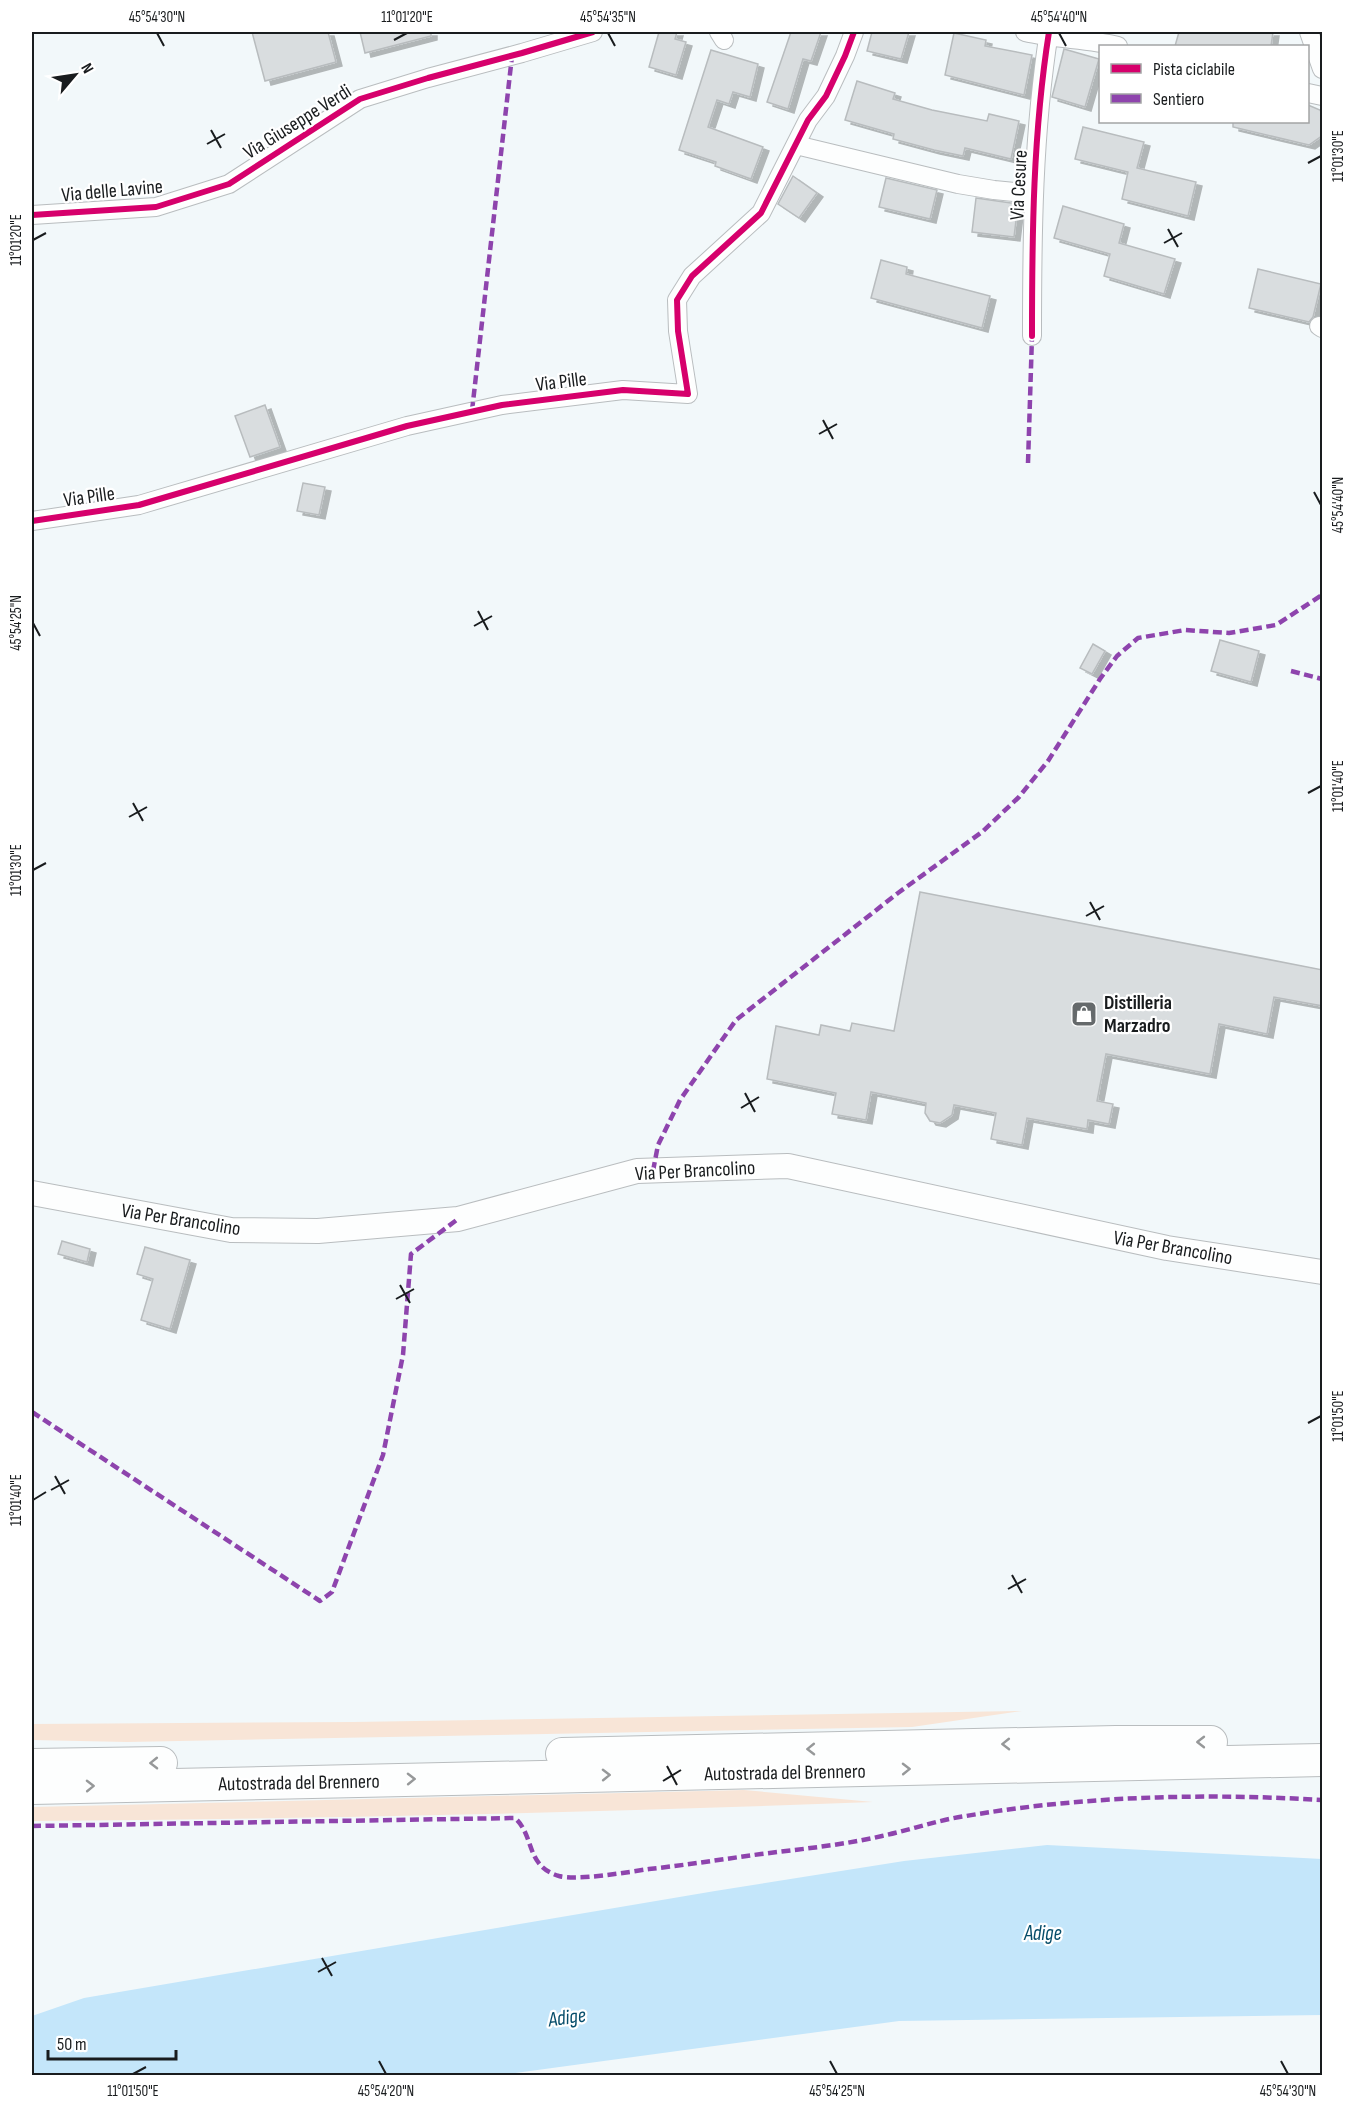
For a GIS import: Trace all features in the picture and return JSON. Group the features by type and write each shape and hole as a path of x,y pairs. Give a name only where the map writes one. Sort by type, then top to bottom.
{"highway":[{"name":"Autostrada del Brennero","path":"32,1765 1116,1742 1323,1740"},
{"name":"Autostrada del Brennero","path":"32,1788 1323,1760"}],"main road":[{"name":"Via Per Brancolino","path":"32,1193 231,1230 318,1231 458,1219 638,1171 788,1166 1167,1248 1323,1272"}],"street":[{"name":"Via Giuseppe Verdi","path":"229,184 360,99 593,32"},
{"name":"Via Pille","path":"32,521 139,505 407,426 502,405 623,390 688,394 678,331 677,300 692,276 761,213 808,120 826,96 854,32"},
{"path":"1025,32 1113,45"},
{"path":"1309,32 1323,69"},
{"name":"Via Cesure","path":"1032,336 1034,194 1038,120 1048,34"},
{"name":"Via Cesure","path":"796,145 958,184 1034,194"},
{"name":"Via delle Lavine","path":"32,215 156,207 229,184"}],"shaded area":[{"path":"1022,1711 912,1727 127,1742 32,1740 32,1724 353,1722"},
{"path":"744,1790 873,1802 452,1815 32,1821 32,1807"}],"water":[{"name":"Adige","path":"1047,1845 1322,1859 1322,2015 899,2021 493,2076 32,2075 32,2016 84,1998 715,1891 904,1861"}],"building":[{"path":"252,32 328,32 336,62 265,81"},
{"path":"360,32 431,32 431,36 365,53"},
{"path":"659,32 677,32 675,39 686,42 676,75 649,67"},
{"path":"791,32 821,32 811,61 803,59 788,109 767,102"},
{"path":"872,32 909,32 901,59 867,51"},
{"path":"1179,32 1273,32 1271,45 1175,45"},
{"path":"954,33 986,40 985,46 1032,55 1024,95 945,75"},
{"path":"1064,49 1099,59 1085,107 1052,97"},
{"path":"711,50 758,64 750,97 733,92 729,104 717,100 708,127 763,147 751,179 715,166 716,162 679,150"},
{"path":"857,81 895,93 893,99 932,110 987,121 989,114 1019,121 1011,159 965,148 963,156 934,150 893,139 894,134 845,120"},
{"path":"1309,105 1320,110 1323,116 1323,135 1309,145 1233,127 1233,123 1309,123"},
{"path":"1083,127 1144,142 1137,168 1196,182 1188,216 1122,199 1128,172 1075,159"},
{"path":"793,176 817,193 799,218 778,204"},
{"path":"886,178 937,190 930,219 879,207"},
{"path":"976,198 1018,204 1014,237 972,232"},
{"path":"1063,206 1124,224 1119,243 1175,259 1164,294 1104,276 1110,254 1054,238"},
{"path":"881,260 907,267 906,274 990,296 982,328 871,298"},
{"path":"1258,269 1321,284 1313,317 1309,322 1249,308"},
{"path":"265,405 280,447 250,457 235,416"},
{"path":"303,483 325,487 319,515 297,511"},
{"path":"1220,640 1259,651 1251,682 1211,671"},
{"path":"1093,644 1105,651 1092,674 1080,668"},
{"name":"Distilleria Marzadro","path":"920,892 1323,970 1323,1006 1274,997 1267,1034 1219,1024 1210,1074 1106,1054 1097,1101 1113,1104 1109,1124 1088,1120 1087,1129 1027,1118 1022,1145 991,1139 996,1113 954,1105 952,1115 940,1123 930,1121 925,1113 926,1103 871,1092 866,1120 832,1114 836,1093 767,1079 776,1026 819,1035 821,1025 850,1031 852,1023 894,1031"},
{"path":"62,1241 90,1249 87,1262 58,1254"},
{"path":"145,1247 190,1260 170,1329 141,1320 153,1279 137,1274"}],"marked path":[{"path":"472,411 512,56"},
{"path":"1028,463 1032,336"},
{"path":"653,1171 658,1145 680,1100 736,1020 898,893 982,832 1019,797 1048,761 1117,656 1138,638 1185,630 1229,633 1276,625 1322,595"},
{"path":"1291,671 1322,679"},
{"path":"32,1412 320,1601 332,1592 383,1455 403,1355 411,1254 458,1219"},
{"path":"32,1826 515,1818 526,1833 535,1858 548,1871 559,1876 590,1877 837,1844 956,1818 1054,1804 1188,1797 1322,1800"}],"cycle path":[{"path":"32,215 156,207 229,184 360,99 593,32"},
{"path":"32,521 139,505 407,426 502,405 623,390 688,394 678,331 677,300 692,276 761,213 808,120 826,96 854,32"},
{"path":"1032,336 1033,222 1037,146 1049,32"}],"place":[{"name":"Distilleria Marzadro","path":"1084,1014"}]}
